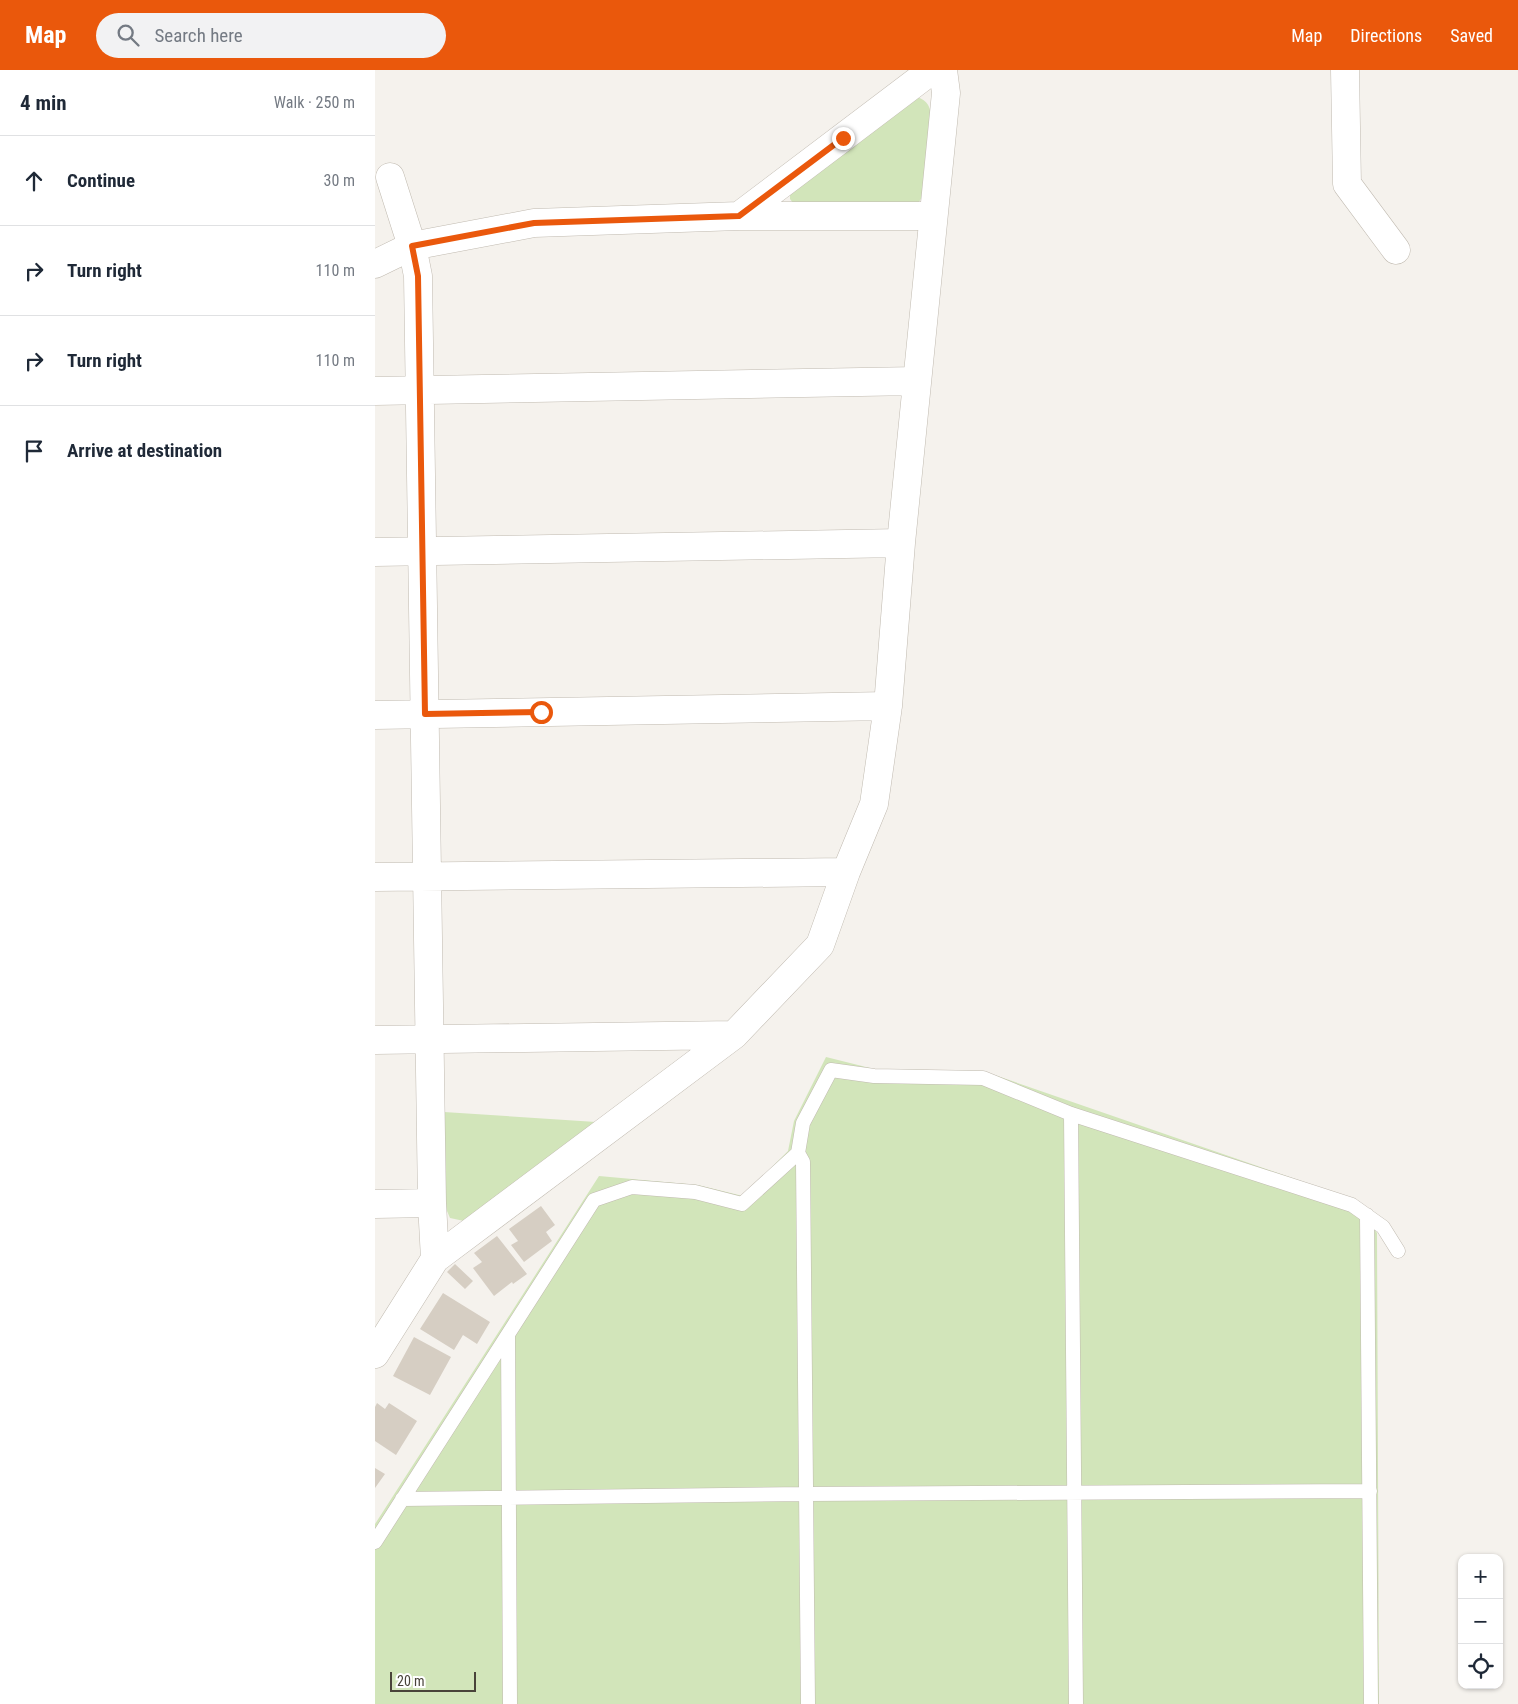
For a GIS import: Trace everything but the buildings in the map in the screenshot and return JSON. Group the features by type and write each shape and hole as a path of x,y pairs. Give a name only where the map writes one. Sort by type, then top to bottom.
{"street":[{"path":"739,216 932,70"},
{"path":"375,1354 435,1259 734,1036 820,945 846,872 874,804 888,706 901,543 946,93 943,70"},
{"path":"1345,70 1347,184 1396,250"},
{"path":"390,177 412,246 418,276 429,1039 435,1259"},
{"path":"375,264 412,246 534,223 739,216 933,216"},
{"path":"375,391 917,381"},
{"path":"375,552 901,543"},
{"path":"375,715 888,706"},
{"path":"375,877 846,872"},
{"path":"375,1040 734,1036"},
{"path":"375,1204 432,1203"}],"lane":[{"path":"375,1542 594,1200 632,1187 695,1192 742,1204 798,1153 803,1123 831,1070 874,1076 983,1078 1071,1114 1353,1205 1383,1227 1398,1250"},
{"path":"1071,1114 1076,1704"},
{"path":"798,1153 803,1162 808,1704"},
{"path":"1367,1215 1371,1704"},
{"path":"508,1334 510,1704"},
{"path":"402,1499 806,1494 1370,1491"}],"green space":[{"path":"917,97 928,104 931,117 923,195 919,202 907,205 793,203 790,199 790,194"},
{"path":"826,1057 874,1069 983,1071 1353,1199 1377,1233 1379,1704 375,1704 375,1524 599,1176 698,1185 743,1196 788,1151 794,1121"},
{"path":"444,1112 596,1122 464,1221 450,1218 444,1204"}],"route":[{"path":"541,712 425,714 418,276 412,246 534,223 739,216 843,138"}]}
